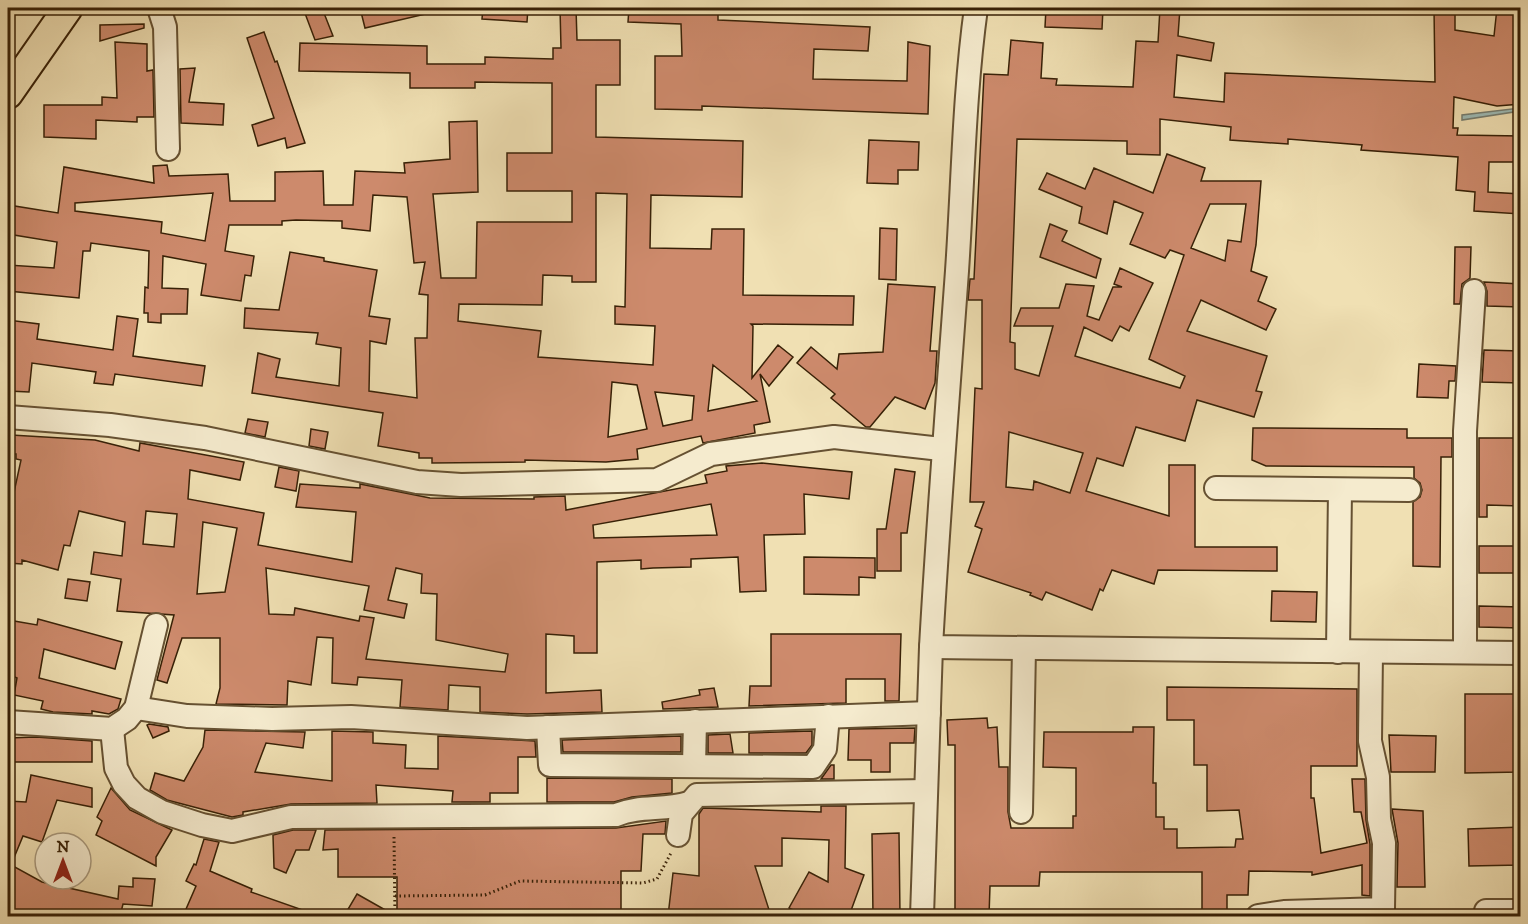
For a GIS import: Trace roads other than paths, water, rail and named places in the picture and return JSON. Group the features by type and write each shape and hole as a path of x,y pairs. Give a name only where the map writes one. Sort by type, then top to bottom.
{"main road":[{"path":"8,94 68,8"}],"street":[{"path":"159,8 165,27 168,149"},
{"path":"922,916 931,647 941,449 957,270 970,49 976,8"},
{"path":"1465,652 1465,431 1474,291"},
{"path":"8,417 110,425 205,438 417,482 461,485 657,480 711,454 834,437 941,449"},
{"path":"1216,488 1409,490"},
{"path":"1338,652 1340,490"},
{"path":"8,722 112,729 127,719 136,708 156,625"},
{"path":"931,647 1521,652"},
{"path":"1022,812 1024,648"},
{"path":"1258,916 1284,912 1383,909 1384,843 1379,819 1378,777 1370,741 1371,652"},
{"path":"136,708 187,716 272,719 351,717 448,725 548,727 929,713"},
{"path":"548,727 550,765 813,767 825,749 828,716"},
{"path":"694,766 695,721"},
{"path":"112,729 116,768 130,791 162,812 202,825 232,831 291,817 616,815 633,808 672,808 689,802"},
{"path":"678,835 681,814 697,795 926,791"},
{"path":"1486,911 1521,911"}],"water":[{"path":"1520,108 1520,111 1462,120 1462,115"}]}
